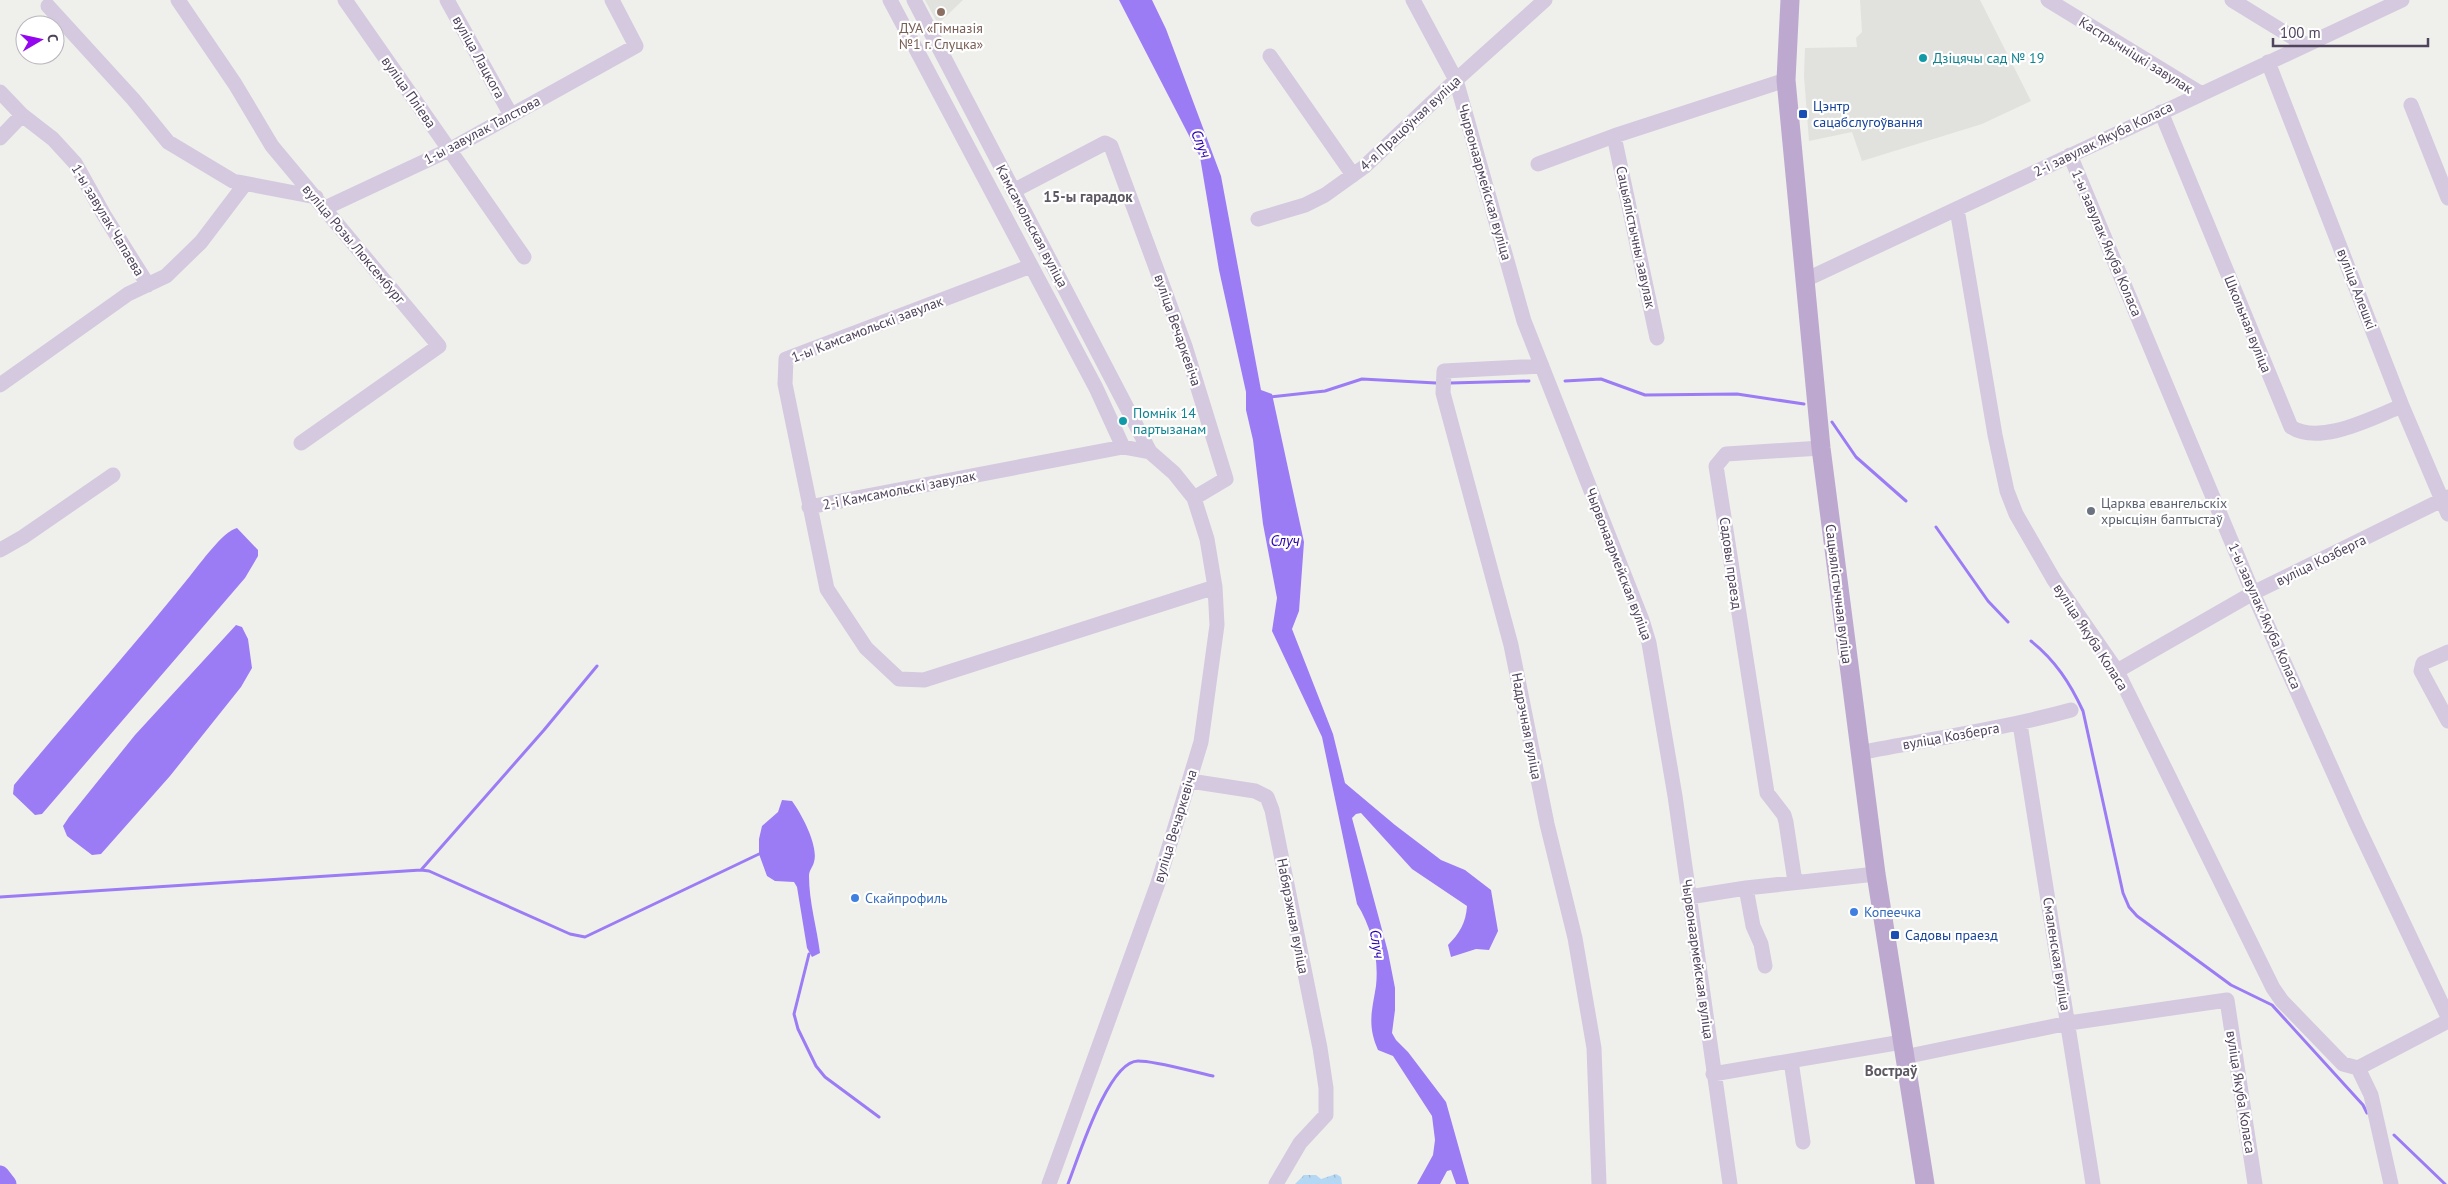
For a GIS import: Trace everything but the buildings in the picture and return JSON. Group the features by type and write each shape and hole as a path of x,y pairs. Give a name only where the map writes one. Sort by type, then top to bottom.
{"main road":[{"name":"Сацыялістычная вуліца","path":"1790,0 1786,80 1821,448 1859,753 1924,1184"}],"street":[{"name":"вуліца Розы Люксембург","path":"178,0 235,84 272,146 439,346 301,443"},
{"name":"вуліца Пліева","path":"345,0 524,257"},
{"name":"вуліца Лацкога","path":"447,0 511,115"},
{"name":"1-ы завулак Талстова","path":"321,203 449,150 636,46 612,0"},
{"name":"Камсамольская вуліца","path":"890,0 1096,388 1123,447"},
{"name":"Камсамольская вуліца","path":"914,0 1150,452"},
{"name":"Чырвонаармейская вуліца","path":"1413,0 1456,80 1524,321 1647,635 1672,777 1730,1184"},
{"name":"4-я Працоўная вуліца","path":"1258,218 1305,205 1325,196 1353,175 1377,156 1456,80 1545,0"},
{"name":"Кастрычніцкі завулак","path":"2048,0 2200,93"},
{"path":"2232,0 2305,45"},
{"name":"2-і завулак Якуба Коласа","path":"1805,280 2200,93 2402,0"},
{"path":"48,6 133,99 168,142 233,181 321,203"},
{"path":"1270,56 1353,175"},
{"name":"вуліца Алешкі","path":"2268,62 2402,406 2445,499 2448,514"},
{"path":"1538,164 1614,136 1786,80"},
{"name":"1-ы завулак Чапаева","path":"0,92 22,115 53,139 75,163 104,215 148,285"},
{"path":"2411,106 2448,198"},
{"name":"Школьная вуліца","path":"2161,112 2291,427 2297,430 2324,434 2402,406"},
{"path":"0,138 22,115"},
{"name":"Сацыялістычны завулак","path":"1614,136 1657,338"},
{"name":"вуліца Вечаркевіча","path":"1013,191 1105,143 1112,146 1185,346 1226,479 1194,498 1207,539 1215,587 1217,625 1201,742 1158,883 1049,1184"},
{"name":"1-ы завулак Якуба Коласа","path":"2070,155 2253,593 2356,823 2448,1017"},
{"path":"0,385 128,294 166,276 201,242 245,184"},
{"name":"вуліца Якуба Коласа","path":"1957,209 1995,434 2007,492 2028,538 2054,580 2117,671 2273,988 2282,1001 2343,1064 2358,1068"},
{"name":"1-ы Камсамольскі завулак","path":"809,507 784,384 786,359 1031,266"},
{"name":"Надрэчная вуліца","path":"1542,366 1444,371 1443,393 1511,645 1547,824 1575,938 1594,1048 1599,1184"},
{"name":"2-і Камсамольскі завулак","path":"1150,452 1123,447 809,507 827,589 866,648 899,679 924,680 1215,587"},
{"name":"Садовы праезд","path":"1795,882 1784,815 1767,793 1716,466 1726,454 1821,448"},
{"path":"1150,452 1174,473 1194,498"},
{"path":"0,550 23,537 113,475"},
{"name":"вуліца Козберга","path":"2117,671 2253,593 2445,499"},
{"path":"2448,652 2423,663 2421,671 2448,722"},
{"name":"вуліца Козберга","path":"1859,753 1944,736 2020,724 2071,710"},
{"name":"Смаленская вуліца","path":"2020,724 2069,1023 2093,1184"},
{"name":"Набярэжная вуліца","path":"1190,781 1255,792 1267,797 1272,810 1320,1048 1326,1088 1326,1115 1300,1143 1276,1184"},
{"path":"1689,896 1795,882 1876,874"},
{"path":"1746,888 1753,926 1763,949 1765,966"},
{"name":"вуліца Якуба Коласа","path":"2069,1023 2227,1000 2255,1184"},
{"path":"2391,1184 2371,1095 2358,1068 2448,1021"},
{"path":"1713,1074 1791,1061 1903,1049 2069,1023"},
{"path":"1791,1061 1803,1142"}],"shaded area":[{"name":"ДУА «Гімназія №1 г. Слуцка»","path":"925,0 963,0 938,24"},
{"path":"1860,0 1980,0 2031,101 1982,124 1862,161 1852,132 1809,141 1804,76 1805,48 1857,47 1856,38 1862,32"}],"green space":[{"path":"1336,1174 1341,1177 1342,1184 1295,1184 1304,1175 1316,1175 1321,1179"}],"water":[{"name":"Случ","path":"1119,0 1152,0 1166,29 1221,176 1261,390 1272,394 1304,542 1299,611 1292,629 1333,734 1345,783 1441,860 1465,870 1491,890 1498,931 1489,950 1476,949 1451,957 1448,945 1461,928 1467,906 1412,869 1361,813 1356,814 1352,818 1388,952 1395,988 1392,1033 1446,1102 1469,1184 1456,1184 1451,1170 1447,1171 1440,1184 1417,1184 1433,1155 1435,1140 1432,1116 1393,1056 1378,1050 1372,1033 1371,1018 1377,975 1375,954 1367,923 1357,904 1322,737 1272,631 1277,598 1263,524 1253,440 1246,410 1246,392 1219,270 1200,157"},
{"path":"237,528 258,550 258,556 245,578 42,814 35,815 13,794 14,785 147,629 212,549 225,535"},
{"path":"236,625 242,627 248,639 252,668 241,687 170,776 101,854 92,855 67,836 63,826 135,735"},
{"path":"782,800 792,801 796,806 814,847 815,855 809,874 809,886 820,953 812,957 807,948 797,887 794,882 775,881 767,876 759,854 759,839 762,826 778,812"}],"waterway":[{"path":"1269,397 1325,391 1362,379 1436,383"},
{"path":"1565,381 1601,379 1645,395 1737,394 1804,404"},
{"path":"1450,383 1529,381"},
{"path":"1832,422 1856,457 1906,501"},
{"path":"1936,527 1988,601 2008,622"},
{"path":"2031,641 2040,648 2061,673 2083,711 2123,893 2129,907 2137,916 2231,985 2272,1005 2363,1105 2367,1113"},
{"path":"421,870 544,730 597,666"},
{"path":"0,897 421,870 429,871 570,934 585,937 759,854"},
{"path":"809,954 794,1014 798,1029 816,1066 825,1077 879,1117"},
{"path":"1068,1184 1095,1113 1105,1093 1127,1065 1138,1061 1146,1061 1213,1076"},
{"path":"2394,1135 2445,1184"},
{"name":"Случ","path":"0,1175 7,1184"}],"place":[{"name":"ДУА «Гімназія №1 г. Слуцка»","path":"941,12"},
{"name":"Дзіцячы сад № 19","path":"1923,58"},
{"name":"Цэнтр сацабслугоўвання","path":"1803,114"},
{"name":"Помнік 14 партызанам","path":"1123,421"},
{"name":"Царква евангельскіх хрысціян баптыстаў","path":"2091,511"},
{"name":"Скайпрофиль","path":"855,898"},
{"name":"Копеечка","path":"1854,912"},
{"name":"Садовы праезд","path":"1895,935"}],"district":[{"name":"15-ы гарадок","path":"1088,197"},
{"name":"Востраў","path":"1891,1071"}]}
